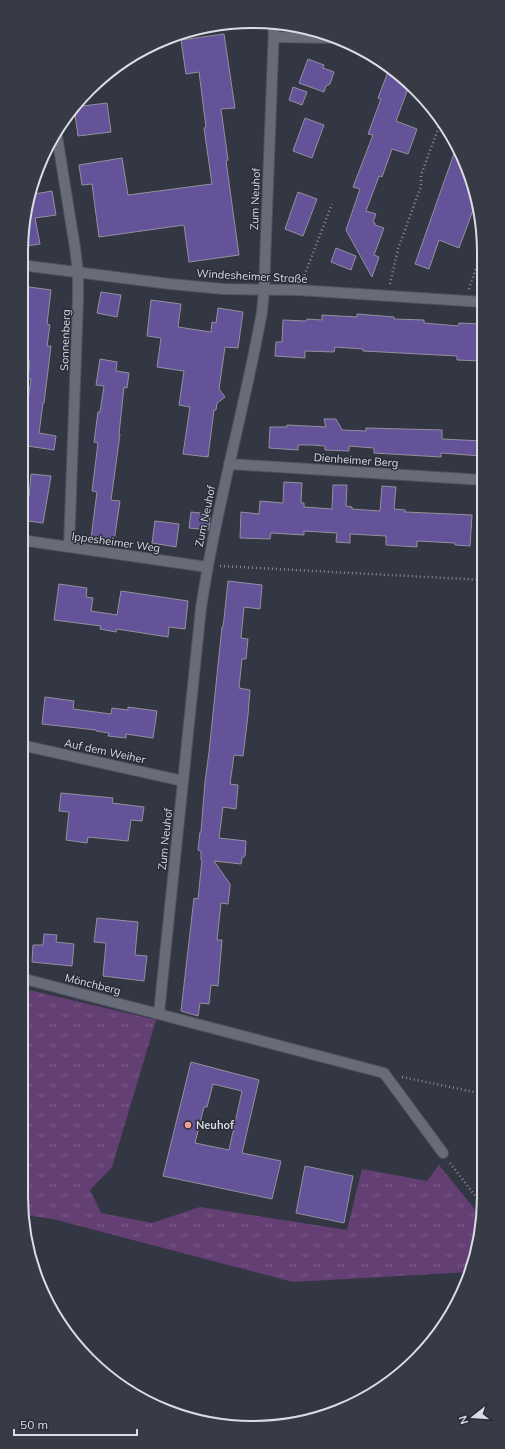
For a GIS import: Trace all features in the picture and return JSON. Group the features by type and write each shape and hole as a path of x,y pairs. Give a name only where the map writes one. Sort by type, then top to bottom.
{"street":[{"name":"Zum Neuhof","path":"159,1013 207,567 259,328 264,290 274,29"},
{"path":"274,37 317,38"},
{"name":"Sonnenberg","path":"58,141 78,272 69,547"},
{"name":"Windesheimer Straße","path":"28,266 216,288 298,290 477,302"},
{"name":"Dienheimer Berg","path":"229,464 477,480"},
{"name":"Ippesheimer Weg","path":"28,541 207,567"},
{"name":"Auf dem Weiher","path":"28,747 183,781"},
{"name":"Mönchberg","path":"28,980 384,1073"},
{"path":"384,1073 443,1153"}],"path":[{"path":"388,296 392,271 398,249 421,186 421,174 439,127"},
{"path":"298,290 332,204"},
{"path":"469,301 470,286 477,266"},
{"path":"207,567 227,566 477,580"},
{"path":"384,1073 477,1093"},
{"path":"443,1153 477,1198"}],"green space":[{"path":"28,990 156,1020 112,1167 90,1190 101,1213 152,1223 200,1207 347,1230 362,1169 427,1181 439,1165 477,1212 473,1240 464,1272 293,1282 53,1219 29,1216 28,1211"}],"building":[{"path":"224,34 235,108 221,109 228,160 226,161 239,255 189,262 184,225 99,237 92,184 82,185 79,165 122,158 128,195 212,184 204,128 206,127 199,72 186,74 181,40"},
{"path":"308,59 324,65 323,68 334,72 330,84 326,86 324,92 299,83"},
{"path":"387,73 407,90 396,121 417,129 408,154 392,149 382,177 379,176 366,211 376,214 373,222 375,225 384,228 374,255 379,257 372,277 346,230 360,189 353,187 373,135 368,134 381,99 378,98"},
{"path":"293,87 307,92 302,105 289,100"},
{"path":"107,103 111,132 78,136 75,115 82,106"},
{"path":"305,118 324,125 312,158 293,151"},
{"path":"454,153 465,180 473,210 459,248 439,240 429,269 415,264"},
{"path":"52,191 56,215 35,218 40,244 28,246 32,209 36,194"},
{"path":"298,192 317,199 303,236 285,229"},
{"path":"336,248 356,256 351,270 331,262"},
{"path":"29,287 51,290 47,324 50,325 47,346 51,346 39,433 56,436 54,450 28,446 28,400 31,379 28,379 30,361 28,361"},
{"path":"101,292 121,295 117,317 97,313"},
{"path":"151,300 181,304 178,327 211,332 212,322 216,323 218,308 243,312 238,348 225,347 219,389 225,397 217,403 216,410 214,410 208,457 183,454 190,407 179,405 184,371 157,367 161,338 147,336"},
{"path":"357,314 394,317 394,319 424,320 424,323 458,326 459,323 477,324 477,361 457,360 457,356 363,351 363,349 335,347 334,352 305,351 305,358 275,356 276,342 282,342 283,320 322,320 322,315 357,317"},
{"path":"100,359 117,362 116,371 129,373 127,388 124,387 120,434 111,500 120,501 114,541 91,538 97,492 92,491 98,443 94,442 98,412 100,412 104,386 96,385"},
{"path":"324,419 336,419 342,430 366,431 366,428 442,430 442,439 477,441 477,456 441,453 441,457 374,453 374,448 349,446 349,451 325,450 325,446 312,445 298,445 298,450 269,448 270,427 287,427 287,425 326,427"},
{"path":"31,474 51,476 43,523 28,521"},
{"path":"284,482 302,483 301,503 304,503 304,507 332,509 333,485 347,485 346,506 352,507 352,509 380,511 382,486 396,487 394,509 405,510 405,512 472,515 470,546 455,545 455,543 417,541 417,547 386,545 386,536 350,534 350,543 336,542 337,533 304,531 304,535 271,533 270,539 240,538 241,512 259,514 260,501 283,503"},
{"path":"191,512 210,514 209,530 189,528"},
{"path":"155,521 179,524 176,547 152,543"},
{"path":"228,581 262,585 260,609 244,607 241,638 248,639 246,659 242,659 239,688 250,690 248,715 243,756 234,755 230,784 238,785 236,809 223,807 219,838 246,841 245,856 242,858 241,864 214,861 230,884 230,887 228,904 221,903 217,940 222,940 218,986 211,985 209,1004 200,1003 198,1016 181,1011 194,898 198,899 202,860 201,851 198,850"},
{"path":"59,584 87,588 86,597 93,598 91,611 117,615 121,591 188,601 185,629 169,627 168,637 117,629 116,632 100,629 101,626 54,620"},
{"path":"45,697 74,701 73,709 111,714 112,708 128,710 128,707 157,711 153,738 126,734 126,738 108,736 109,733 96,730 42,724"},
{"path":"61,793 113,798 112,803 144,807 142,821 131,820 128,841 88,837 87,843 66,840 69,812 59,811"},
{"path":"97,918 138,922 135,955 147,956 144,981 103,976 106,943 94,942"},
{"path":"44,934 57,935 56,942 74,944 72,966 32,962 33,945 43,945"},
{"name":"Neuhof","path":"191,1062 259,1080 242,1153 281,1161 272,1199 163,1176","holes":["213,1084 242,1091 229,1150 195,1143 204,1107 207,1107"]},
{"path":"305,1166 353,1176 344,1223 296,1213"}],"place":[{"name":"Neuhof","path":"188,1125"}]}
